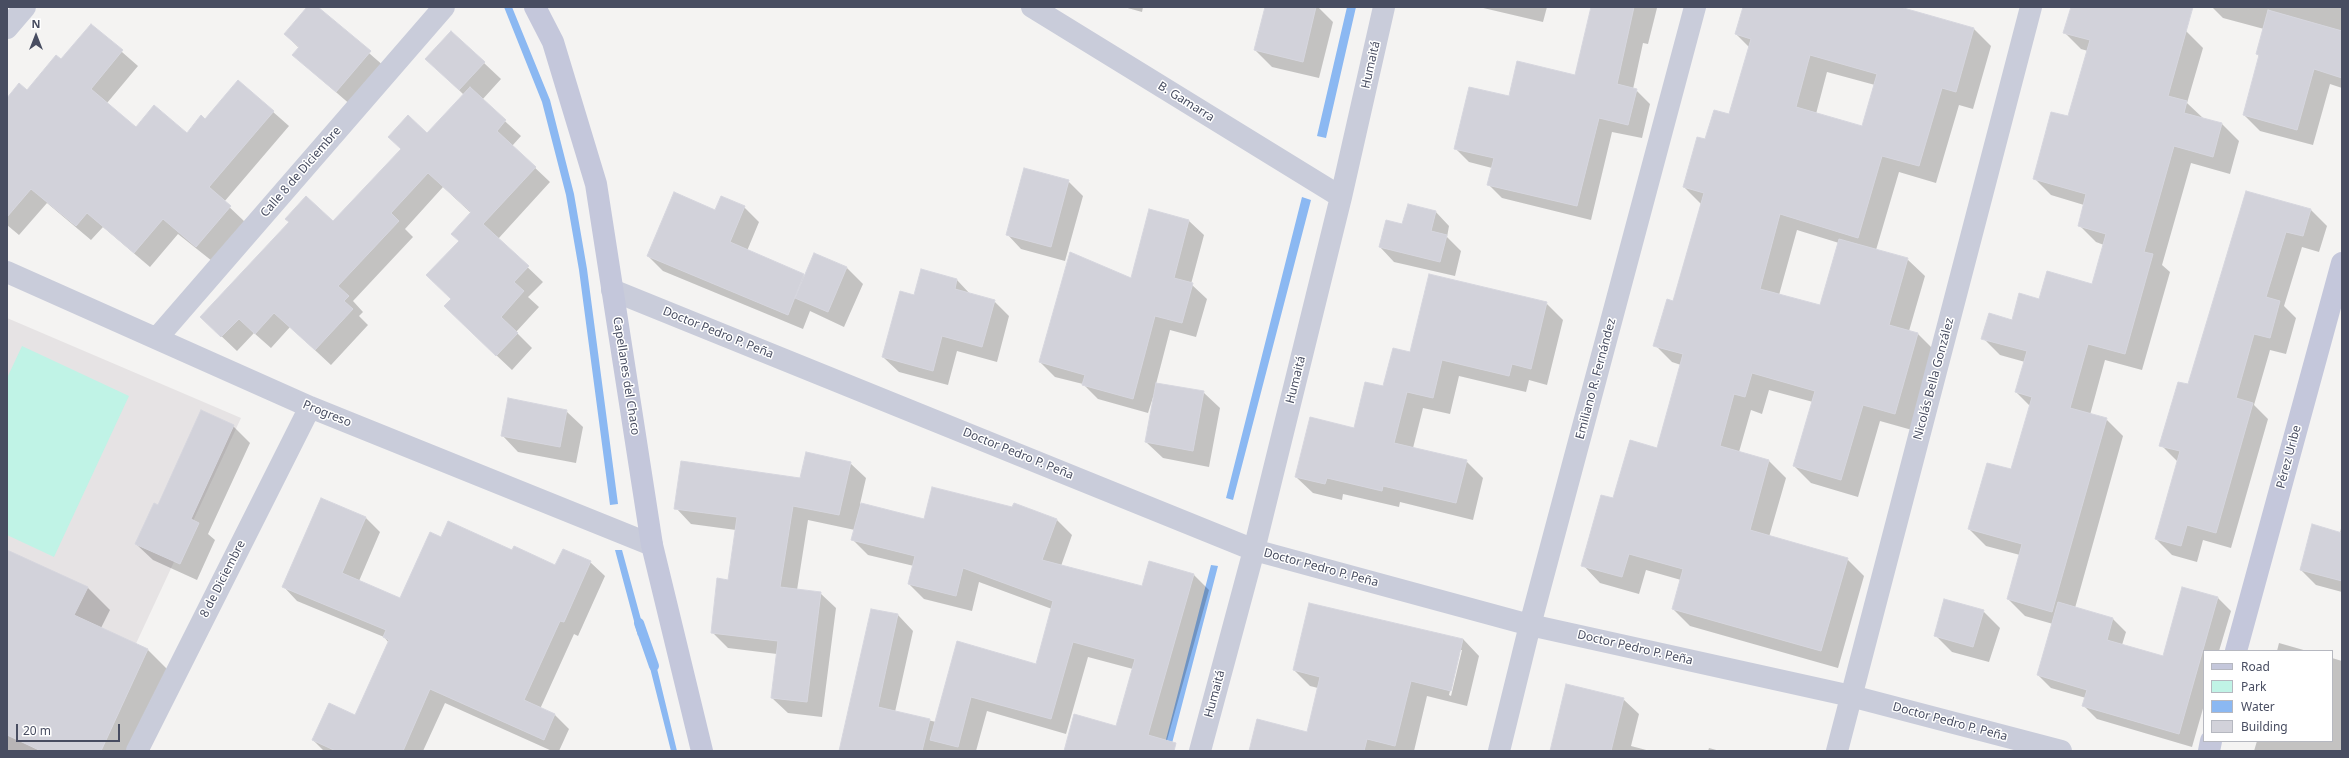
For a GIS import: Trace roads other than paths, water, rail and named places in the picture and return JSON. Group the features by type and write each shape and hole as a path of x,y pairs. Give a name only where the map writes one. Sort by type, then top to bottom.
{"street":[{"path":"7,28 25,7"},
{"name":"Calle 8 de Diciembre","path":"157,338 444,7"},
{"name":"Capellanes del Chaco","path":"535,7 553,42 596,184 652,545 702,751"},
{"name":"B. Gamarra","path":"1032,7 1341,197"},
{"name":"Humaitá","path":"1200,751 1254,550 1341,197 1384,7"},
{"name":"Emiliano R. Fernández","path":"1499,751 1530,625 1695,7"},
{"name":"Nicolás Bella González","path":"1837,751 2031,7"},
{"name":"Pérez Uribe","path":"2236,650 2342,263"},
{"name":"Progreso","path":"7,272 310,407 652,545"},
{"name":"Doctor Pedro P. Peña","path":"612,290 1254,550 1530,625 1851,696 2061,751"},
{"name":"8 de Diciembre","path":"137,751 310,407"}],"water":[{"path":"504,7 512,7 550,100 574,194 587,269 618,504 610,505 579,270 566,195 542,102"},
{"path":"1347,7 1356,7 1326,138 1317,136"},
{"path":"1302,197 1311,200 1233,500 1226,498"},
{"path":"615,550 622,550 645,634 638,636"},
{"path":"1211,565 1218,566 1170,751 1163,751"},
{"path":"653,652 677,751 671,751 647,656"}],"waterway":[{"path":"639,623 654,666"}]}
